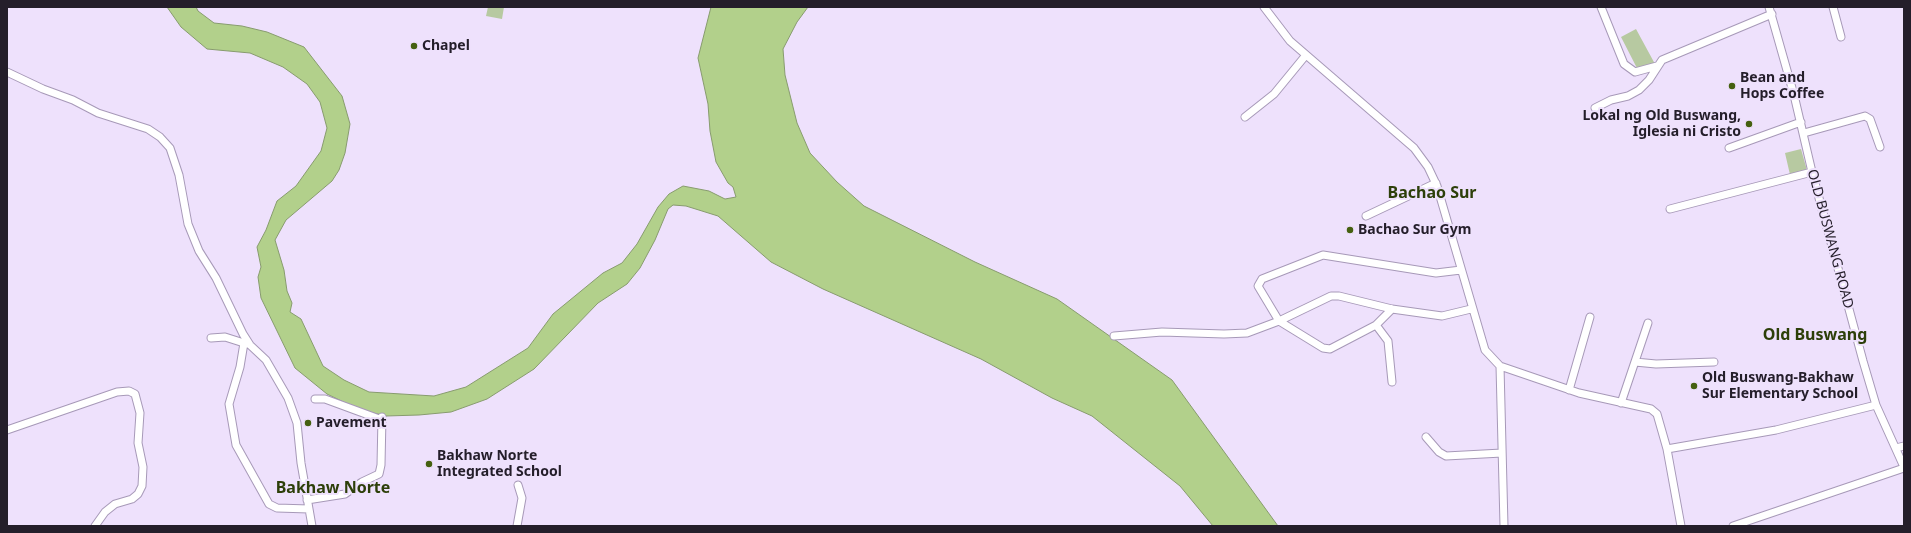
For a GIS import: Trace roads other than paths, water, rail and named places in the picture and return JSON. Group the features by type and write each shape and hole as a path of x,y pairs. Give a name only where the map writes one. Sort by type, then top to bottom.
{"street":[{"path":"1264,7 1290,42 1414,148 1428,167 1436,183 1484,350 1500,366 1569,390 1651,410 1657,414 1667,449 1681,526"},
{"path":"1601,7 1624,64 1630,70 1635,72 1657,66"},
{"path":"1833,7 1841,37"},
{"path":"1595,108 1611,100 1628,96 1639,90 1649,80 1662,60 1770,11"},
{"name":"OLD BUSWANG ROAD","path":"1770,11 1804,133 1812,172 1876,405 1904,468"},
{"path":"1246,117 1274,94 1306,55"},
{"path":"7,72 43,89 73,100 98,113 148,129 160,137 170,148 179,175 188,224 199,251 216,278 247,344 270,367 288,398 298,423 301,463 312,526"},
{"path":"1804,133 1865,116 1870,119 1880,147"},
{"path":"1729,148 1801,122"},
{"path":"1670,209 1812,172"},
{"path":"1366,216 1436,183"},
{"path":"1392,309 1376,325 1348,338 1330,349 1323,348 1279,321 1258,286 1262,279 1323,255 1436,273 1461,270"},
{"path":"1114,336 1162,332 1224,334 1247,333 1279,321 1331,296 1339,296 1392,309 1442,316 1471,309"},
{"path":"1569,390 1590,317"},
{"path":"1620,402 1648,323"},
{"path":"1376,325 1388,341 1392,382"},
{"path":"210,338 225,338 247,344"},
{"path":"247,344 229,404 236,445 269,504 277,508 309,509"},
{"path":"1635,362 1656,364 1714,362"},
{"path":"1500,366 1504,526"},
{"path":"7,430 118,392 129,391 135,394 140,413 138,443 143,467 142,486 138,494 132,499 115,504 105,512 95,526"},
{"path":"308,500 345,494 362,482 379,474 381,465 382,418 325,399 315,399"},
{"path":"1667,449 1776,430 1876,405"},
{"path":"1426,437 1439,452 1446,456 1502,453"},
{"path":"1896,448 1904,446"},
{"path":"1733,526 1904,468"},
{"path":"518,485 522,498 518,526"}],"place":[{"name":"Chapel","path":"414,46"},
{"name":"Bean and Hops Coffee","path":"1732,86"},
{"name":"Lokal ng Old Buswang, Iglesia ni Cristo","path":"1749,124"},
{"name":"Bachao Sur Gym","path":"1350,230"},
{"name":"Old Buswang-Bakhaw Sur Elementary School","path":"1694,386"},
{"name":"Pavement","path":"308,423"},
{"name":"Bakhaw Norte Integrated School","path":"429,464"}],"district":[{"name":"Bachao Sur","path":"1432,193"},
{"name":"Old Buswang","path":"1815,335"},
{"name":"Bakhaw Norte","path":"333,488"}]}
